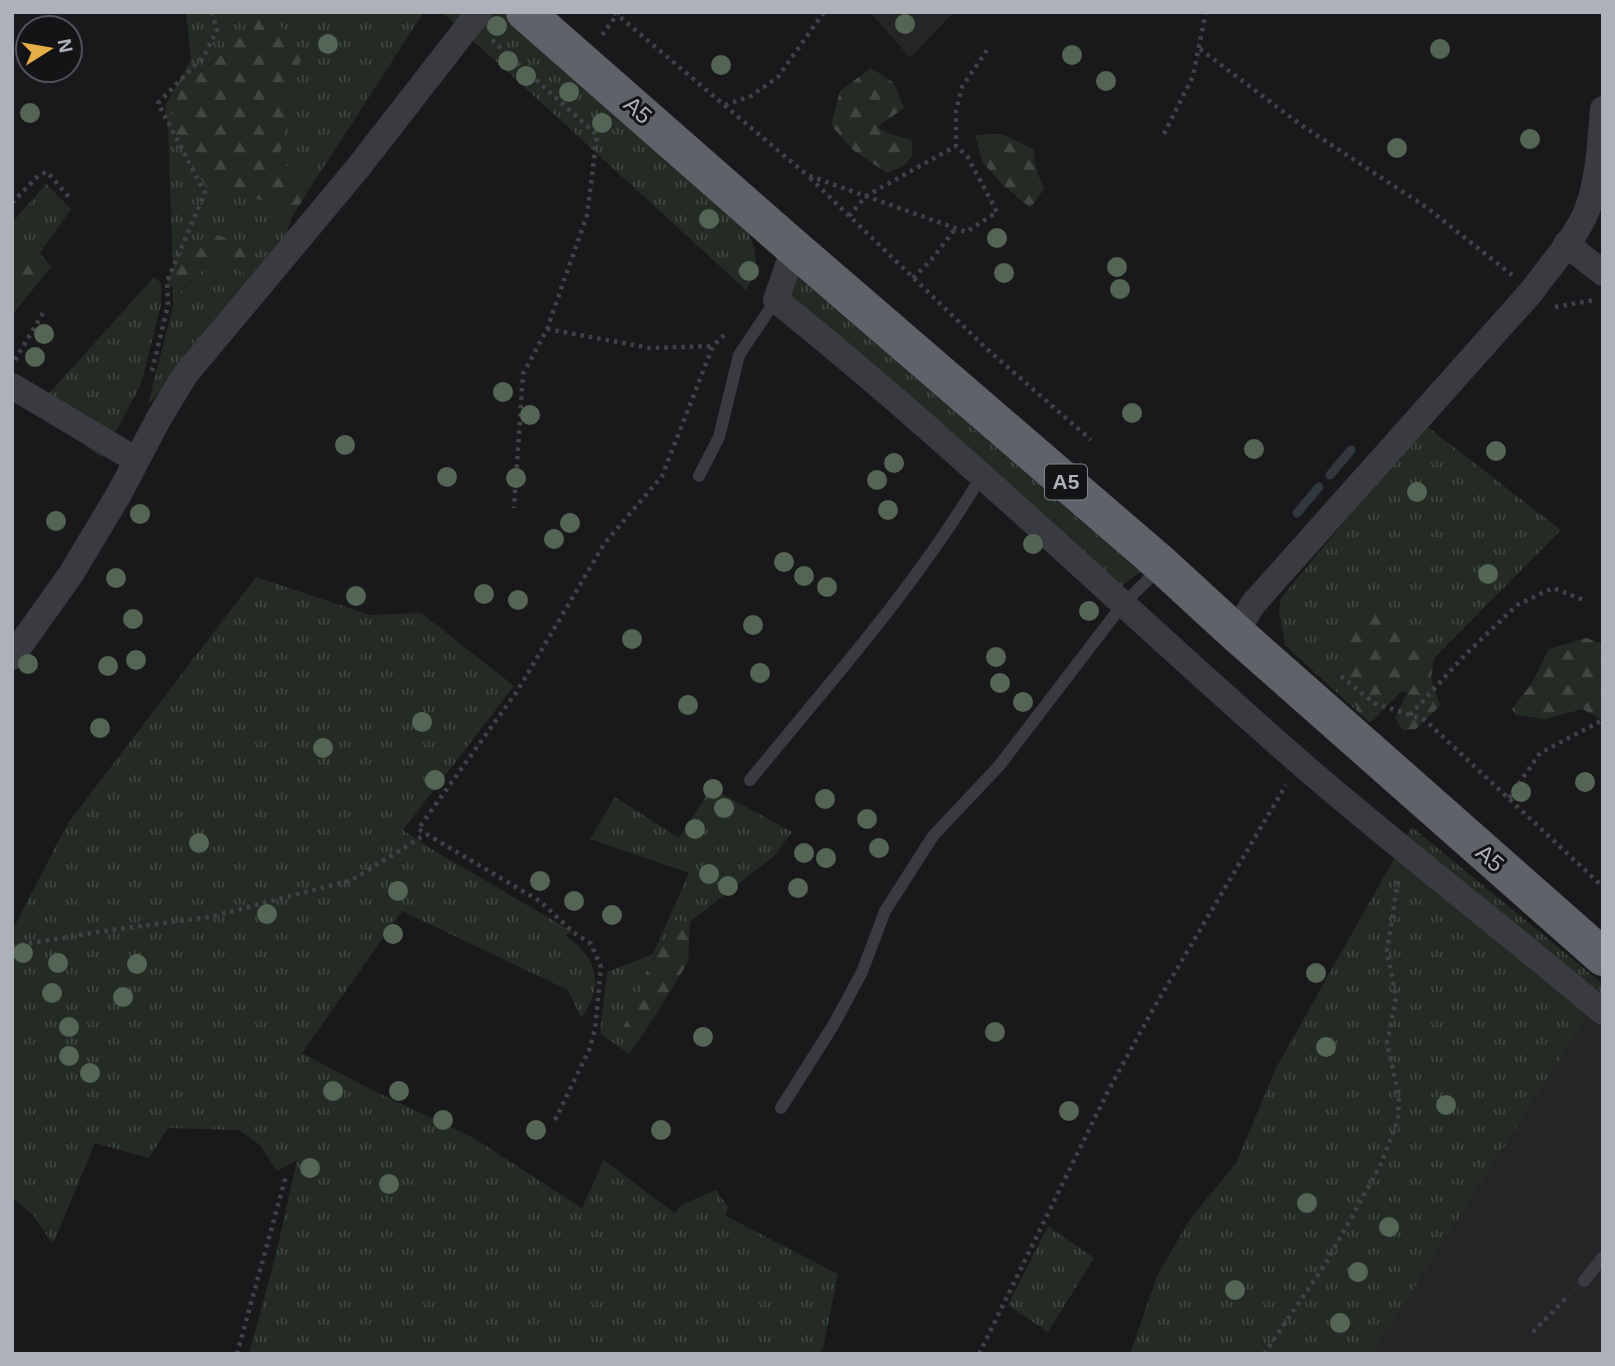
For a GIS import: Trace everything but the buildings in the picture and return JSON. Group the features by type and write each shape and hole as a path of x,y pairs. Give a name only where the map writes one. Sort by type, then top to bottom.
{"highway":[{"name":"A5","path":"525,12 794,248 1163,565 1236,633 1603,957"}],"street":[{"path":"12,657 71,574 120,494 136,460 185,375 357,169 476,17"},
{"path":"1236,633 1254,604 1532,291 1566,244 1586,212 1597,170 1603,109"},
{"path":"1566,244 1603,273"},
{"path":"794,248 776,300 861,368 1300,763 1603,1012"},
{"path":"12,386 136,460"}],"lane":[{"path":"699,476 719,437 739,355 776,300"},
{"path":"750,780 904,592 948,531 982,475"},
{"path":"781,1108 862,972 885,911 933,836 999,766 1123,604 1163,565"},
{"path":"1584,1281 1603,1257"}],"path":[{"path":"159,418 150,382 167,305 167,281 205,193 158,103 204,56 217,30 212,12"},
{"path":"614,12 807,175 987,349 1091,440"},
{"path":"724,105 751,96 778,77 824,12"},
{"path":"1164,134 1193,76 1206,12"},
{"path":"476,17 597,135 587,215 547,329 523,374 514,508"},
{"path":"807,175 966,232 997,212 967,156 956,146 956,111 962,87 989,47"},
{"path":"1200,49 1301,125 1426,207 1532,291"},
{"path":"849,216 866,197 956,146"},
{"path":"12,203 39,175 47,172 69,197"},
{"path":"913,278 955,229"},
{"path":"12,365 43,313"},
{"path":"555,1120 590,1048 595,1029 601,967 591,944 573,932 541,902 418,829 518,690 604,544 662,476 713,346 731,328"},
{"path":"547,329 650,348 713,346"},
{"path":"1410,715 1465,655 1517,605 1553,588 1586,601"},
{"path":"1334,670 1374,703 1425,720 1603,887"},
{"path":"1509,798 1540,753 1603,720"},
{"path":"979,1354 1108,1091 1152,1011 1300,763"},
{"path":"12,946 210,917 352,880 426,834"},
{"path":"1264,1354 1326,1263 1380,1166 1398,1120 1399,1096 1387,1043 1396,998 1387,951 1395,893 1406,849"},
{"path":"237,1354 286,1176"},
{"path":"1533,1332 1556,1306 1584,1281"}],"shaded area":[{"path":"870,12 954,12 910,58"},
{"path":"1603,992 1603,1354 1372,1354 1379,1343"}],"green space":[{"path":"186,12 424,12 312,185 279,160 288,106 301,59 263,14 181,89 208,189 262,200 292,217 275,270 211,346 148,404 173,307 173,288 178,293 211,263 233,267 248,275 253,262 177,256 173,266 165,106 191,60"},
{"path":"442,12 503,12 738,213 752,242 756,260 752,279 746,290"},
{"path":"262,13 290,34 301,59 288,106 279,160 312,185 292,217 262,200 208,190 168,126 181,89 219,57"},
{"path":"871,68 894,83 904,108 877,127 892,135 912,140 912,157 902,167 887,173 853,150 831,125 840,91"},
{"path":"1002,134 1033,149 1037,172 1044,189 1030,208 983,163 975,135"},
{"path":"46,184 71,209 40,253 12,268 12,223"},
{"path":"215,234 248,247 253,262 249,275 233,267 211,263 177,293 167,281 177,256"},
{"path":"40,253 51,267 12,315 12,268"},
{"path":"785,266 1140,572 1119,588 775,287"},
{"path":"154,277 161,283 161,305 141,384 102,458 36,408"},
{"path":"1425,425 1561,530 1370,723 1285,645 1279,611 1281,598"},
{"path":"256,577 370,615 421,613 514,686 403,830 573,932 565,935 585,953 591,963 595,983 589,1006 581,1018 568,990 402,911 302,1053 372,1090 472,1137 582,1208 604,1160 674,1213 683,1204 716,1190 728,1207 726,1216 838,1274 823,1348 819,1354 249,1354 276,1254 297,1160 277,1171 260,1145 239,1130 168,1128 149,1158 95,1143 53,1244 32,1214 12,1198 12,931 68,823"},
{"path":"1375,603 1437,644 1431,677 1440,706 1416,729 1403,730 1395,718 1407,692 1391,691 1374,720 1359,712 1344,678 1339,628"},
{"path":"1586,638 1603,644 1603,721 1583,709 1545,719 1516,715 1512,709 1532,683 1549,649"},
{"path":"711,788 792,832 774,856 667,937 646,972 644,985 621,1033 630,1039 650,1024 629,1054 600,1033 607,972 653,954 689,873 590,839 615,797 679,838"},
{"path":"1412,827 1603,984 1603,992 1372,1354 1130,1354 1157,1276 1190,1219 1236,1163 1276,1068"},
{"path":"675,920 690,922 688,962 650,1024 630,1039 620,1034 644,985 646,972"},
{"path":"1048,1226 1094,1258 1048,1332 1008,1305"}],"waterway":[{"path":"1330,475 1351,450"},
{"path":"1297,513 1319,487"}]}
